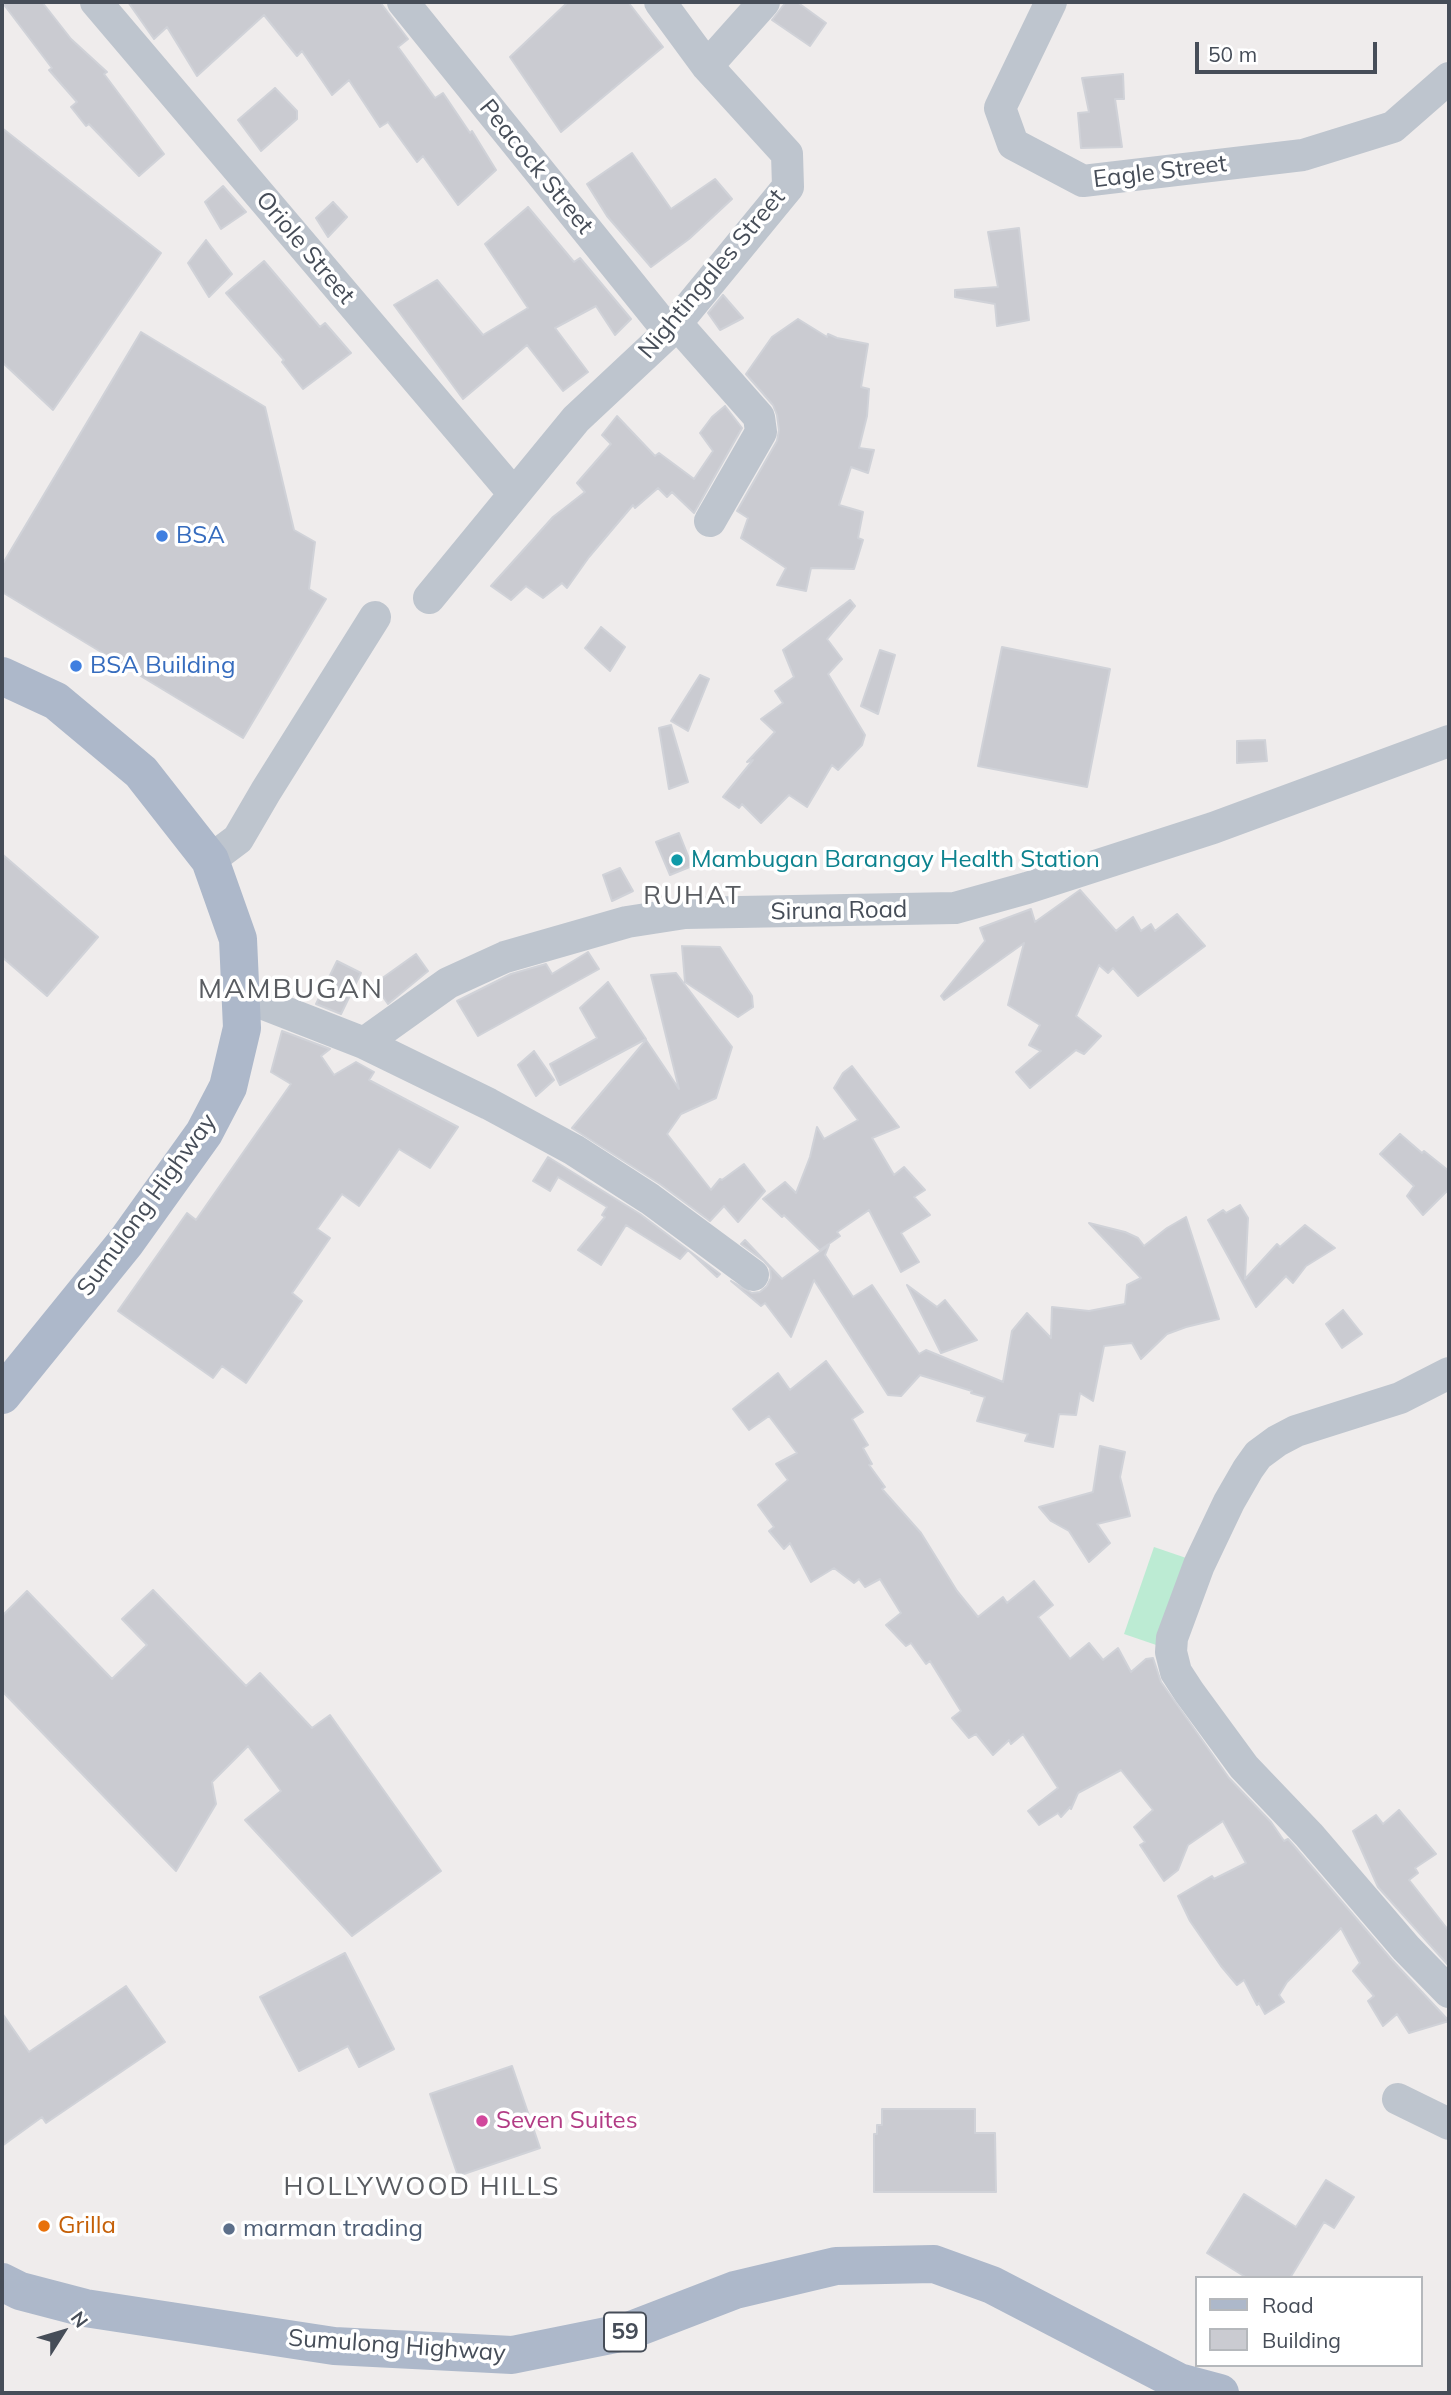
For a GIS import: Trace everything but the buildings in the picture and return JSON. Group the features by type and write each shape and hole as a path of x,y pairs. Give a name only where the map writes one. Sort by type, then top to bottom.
{"main road":[{"name":"Sumulong Highway","path":"2,676 56,701 141,772 210,860 238,939 242,1028 228,1087 204,1133 126,1242 2,1395"},
{"name":"Sumulong Highway","path":"2,2284 85,2308 334,2346 512,2355 626,2332 735,2290 836,2266 934,2264 992,2286 1178,2382 1220,2393"}],"street":[{"name":"Oriole Street","path":"96,2 514,494"},
{"name":"Peacock Street","path":"403,2 673,327 759,417 761,432 710,521"},
{"name":"Nightingales Street","path":"429,598 576,419 673,327 788,187 787,154 707,66 660,2"},
{"path":"707,66 764,2"},
{"name":"Eagle Street","path":"1051,2 1000,108 1013,145 1083,181 1303,155 1393,127 1449,78"},
{"path":"210,860 238,839 375,617"},
{"name":"Siruna Road","path":"364,1043 448,984 505,957 627,922 685,913 955,908 1027,888 1213,828 1449,741"},
{"path":"241,995 364,1043 489,1104 574,1150 650,1199 752,1275"},
{"path":"1449,1373 1377,1406 1296,1431 1258,1455 1228,1502 1199,1565 1172,1638 1171,1652 1176,1672 1188,1692 1244,1767 1309,1835 1406,1948 1449,1992"},
{"path":"1398,2099 1449,2124"}],"green space":[{"path":"1154,1547 1195,1561 1165,1648 1124,1634"}],"place":[{"name":"BSA","path":"162,536"},
{"name":"BSA Building","path":"76,666"},
{"name":"Mambugan Barangay Health Station","path":"677,860"},
{"name":"Seven Suites","path":"482,2121"},
{"name":"Grilla","path":"44,2226"},
{"name":"marman trading","path":"229,2229"}],"district":[{"name":"RUHAT","path":"693,896"},
{"name":"MAMBUGAN","path":"291,990"},
{"name":"HOLLYWOOD HILLS","path":"422,2187"}]}
